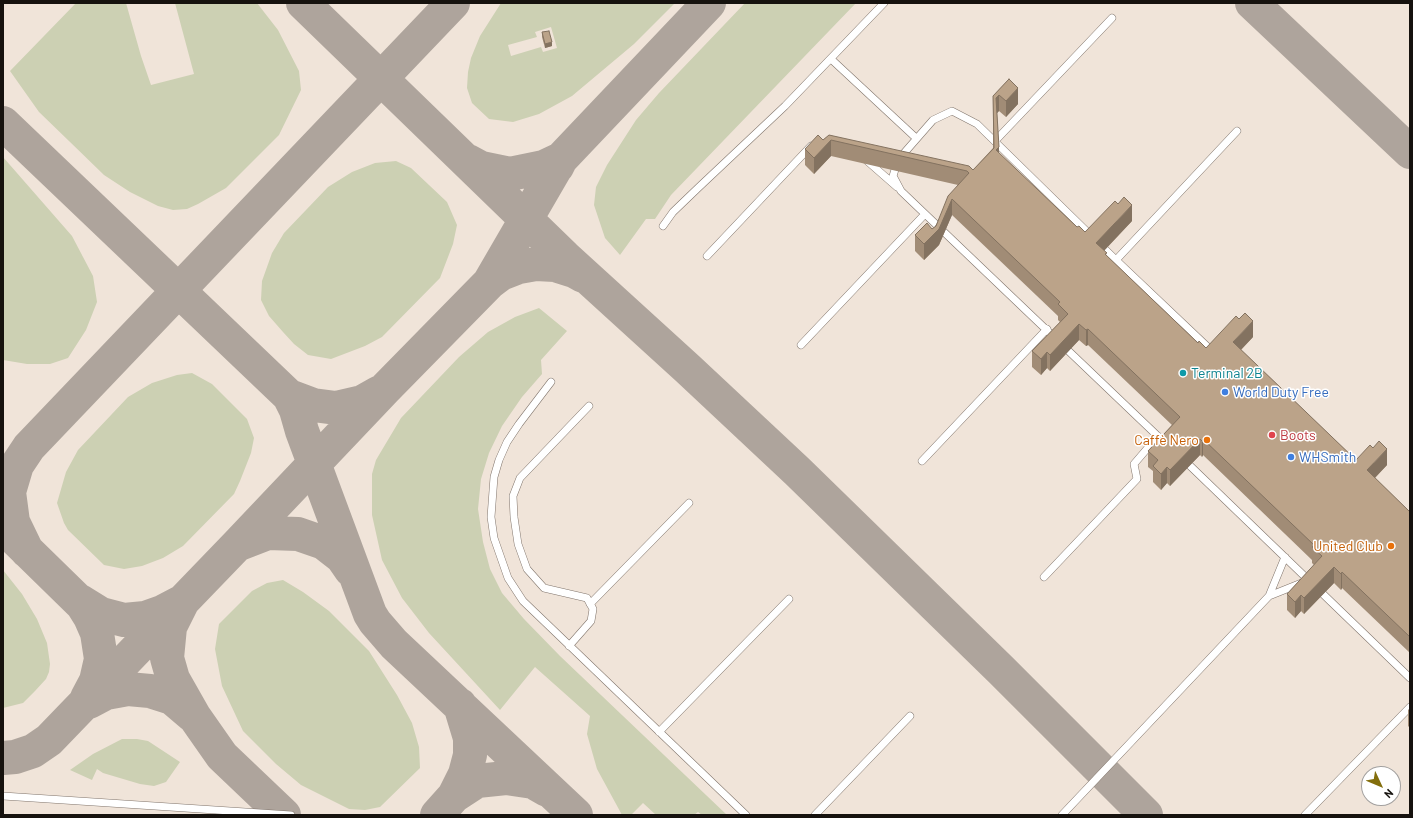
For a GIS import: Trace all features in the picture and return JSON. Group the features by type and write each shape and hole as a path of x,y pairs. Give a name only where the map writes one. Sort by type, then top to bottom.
{"lane":[{"path":"663,226 674,212 831,60 884,3"},
{"path":"995,141 1112,18"},
{"path":"831,60 916,138"},
{"path":"901,191 893,176 898,160 932,120 952,111 977,124 1116,260 1215,354"},
{"path":"1116,260 1237,131"},
{"path":"707,256 813,144 819,142"},
{"path":"862,156 901,191 1169,446"},
{"path":"801,345 925,214"},
{"path":"922,461 1047,330"},
{"path":"551,382 507,442 499,460 494,477 491,517 494,538 508,578 522,602 746,815"},
{"path":"569,646 591,621 593,609 588,598 544,588 526,569 518,544 513,496 520,478 589,406"},
{"path":"1044,577 1137,479 1134,464 1158,436"},
{"path":"1180,457 1410,678"},
{"path":"590,604 689,503"},
{"path":"1062,815 1269,596 1285,557"},
{"path":"1269,596 1308,580"},
{"path":"659,732 789,599"},
{"path":"1305,815 1410,707"},
{"path":"815,815 910,716"},
{"path":"3,796 291,815"}],"green space":[{"path":"76,3 126,3 151,85 194,74 175,3 257,3 278,30 299,71 301,90 279,135 226,188 187,209 173,210 158,206 130,192 104,175 39,112 10,71"},
{"path":"501,3 675,3 634,44 572,96 539,114 513,122 489,119 472,103 467,88 468,72 471,58 480,36","holes":["551,27 557,48 543,52 541,47 511,56 508,45 537,37 535,32"]},
{"path":"745,3 856,3 671,195 655,219 646,219 620,255 605,238 594,205 596,187 607,165 636,120 659,93"},
{"path":"3,157 72,236 93,276 97,302 86,330 68,358 50,364 27,364 3,360"},
{"path":"396,161 411,168 447,202 457,225 453,244 440,278 382,337 365,346 331,359 308,355 294,344 269,316 261,300 262,281 272,253 284,233 328,187 352,172 375,163"},
{"path":"539,308 567,331 541,360 542,374 522,397 502,426 489,453 481,479 478,509 483,542 490,569 502,593 524,619 560,656 727,815 702,815 698,812 694,815 656,815 643,803 631,815 622,815 597,769 587,734 590,716 535,667 500,710 429,633 402,598 382,560 372,515 372,474 376,460 401,418 459,357 488,332 515,317"},
{"path":"192,373 212,384 247,419 254,438 251,453 240,481 234,494 183,546 163,558 142,566 124,569 104,565 68,530 64,523 57,503 66,472 78,450 128,397 152,383 177,375"},
{"path":"3,570 22,594 37,619 47,643 50,664 46,679 23,703 3,708"},
{"path":"283,580 303,592 329,611 369,651 397,695 412,723 419,747 420,768 380,807 365,810 349,809 301,785 276,764 243,731 222,686 215,649 219,624 252,591 267,583"},
{"path":"122,739 148,741 180,762 166,782 154,786 140,784 103,773 97,769 92,780 70,770 93,754"}],"building":[{"path":"549,31 552,42 545,44 542,32"},
{"name":"Terminal 2B","path":"1009,79 1018,88 1006,101 999,95 996,98 999,147 996,150 1077,227 1079,226 1085,232 1115,201 1118,204 1124,197 1132,205 1096,243 1107,253 1105,254 1198,343 1199,341 1206,348 1236,316 1239,319 1245,313 1253,321 1233,342 1356,460 1370,445 1373,448 1379,441 1387,449 1367,470 1410,512 1410,637 1342,572 1341,574 1334,567 1304,598 1301,595 1295,602 1287,594 1322,556 1312,547 1314,545 1203,439 1202,441 1200,439 1170,470 1167,467 1161,474 1153,466 1158,460 1148,451 1180,417 1088,329 1086,330 1079,324 1050,355 1047,352 1041,359 1032,351 1068,314 1058,304 1060,302 952,199 939,229 924,244 915,235 927,223 932,229 936,226 948,196 969,173 967,171 831,140 814,158 805,149 818,135 823,140 829,135 969,166 973,170 994,148 993,96"}],"taxiway":[{"path":"303,3 565,257 797,471 1001,670 1146,815"},
{"path":"27,551 13,522 9,492 17,465 29,447 453,3"},
{"path":"3,758 15,757 33,751 49,740 385,389 489,283 561,159 709,3"},
{"path":"1252,3 1410,152"},
{"path":"3,123 289,396 296,410 302,431 370,614 375,622 394,644 576,815"},
{"path":"468,161 481,168 510,174 544,167 561,159 557,167"},
{"path":"491,280 489,283 501,274 519,267 536,264 555,265 574,271 583,276"},
{"path":"289,396 313,405 336,408 362,402 378,393"},
{"path":"237,545 268,533 298,534 324,543 342,557 351,570"},
{"path":"11,535 96,618"},
{"path":"80,601 101,614 124,620 145,618 162,612 183,601 170,627 167,658 173,679 194,716 222,756 284,815"},
{"path":"80,601 90,617 97,633 101,659 96,681 87,698"},
{"path":"89,702 106,693 128,689 150,691 172,698 192,715"},
{"path":"437,815 454,796 465,774 470,755 470,738 460,705"},
{"path":"454,796 477,781 506,778 533,782 547,790"}],"place":[{"name":"Terminal 2B","path":"1183,373"},
{"name":"World Duty Free","path":"1225,392"},
{"name":"Boots","path":"1272,435"},
{"name":"Caffè Nero","path":"1207,440"},
{"name":"WHSmith","path":"1291,457"},
{"name":"United Club","path":"1391,546"}]}
